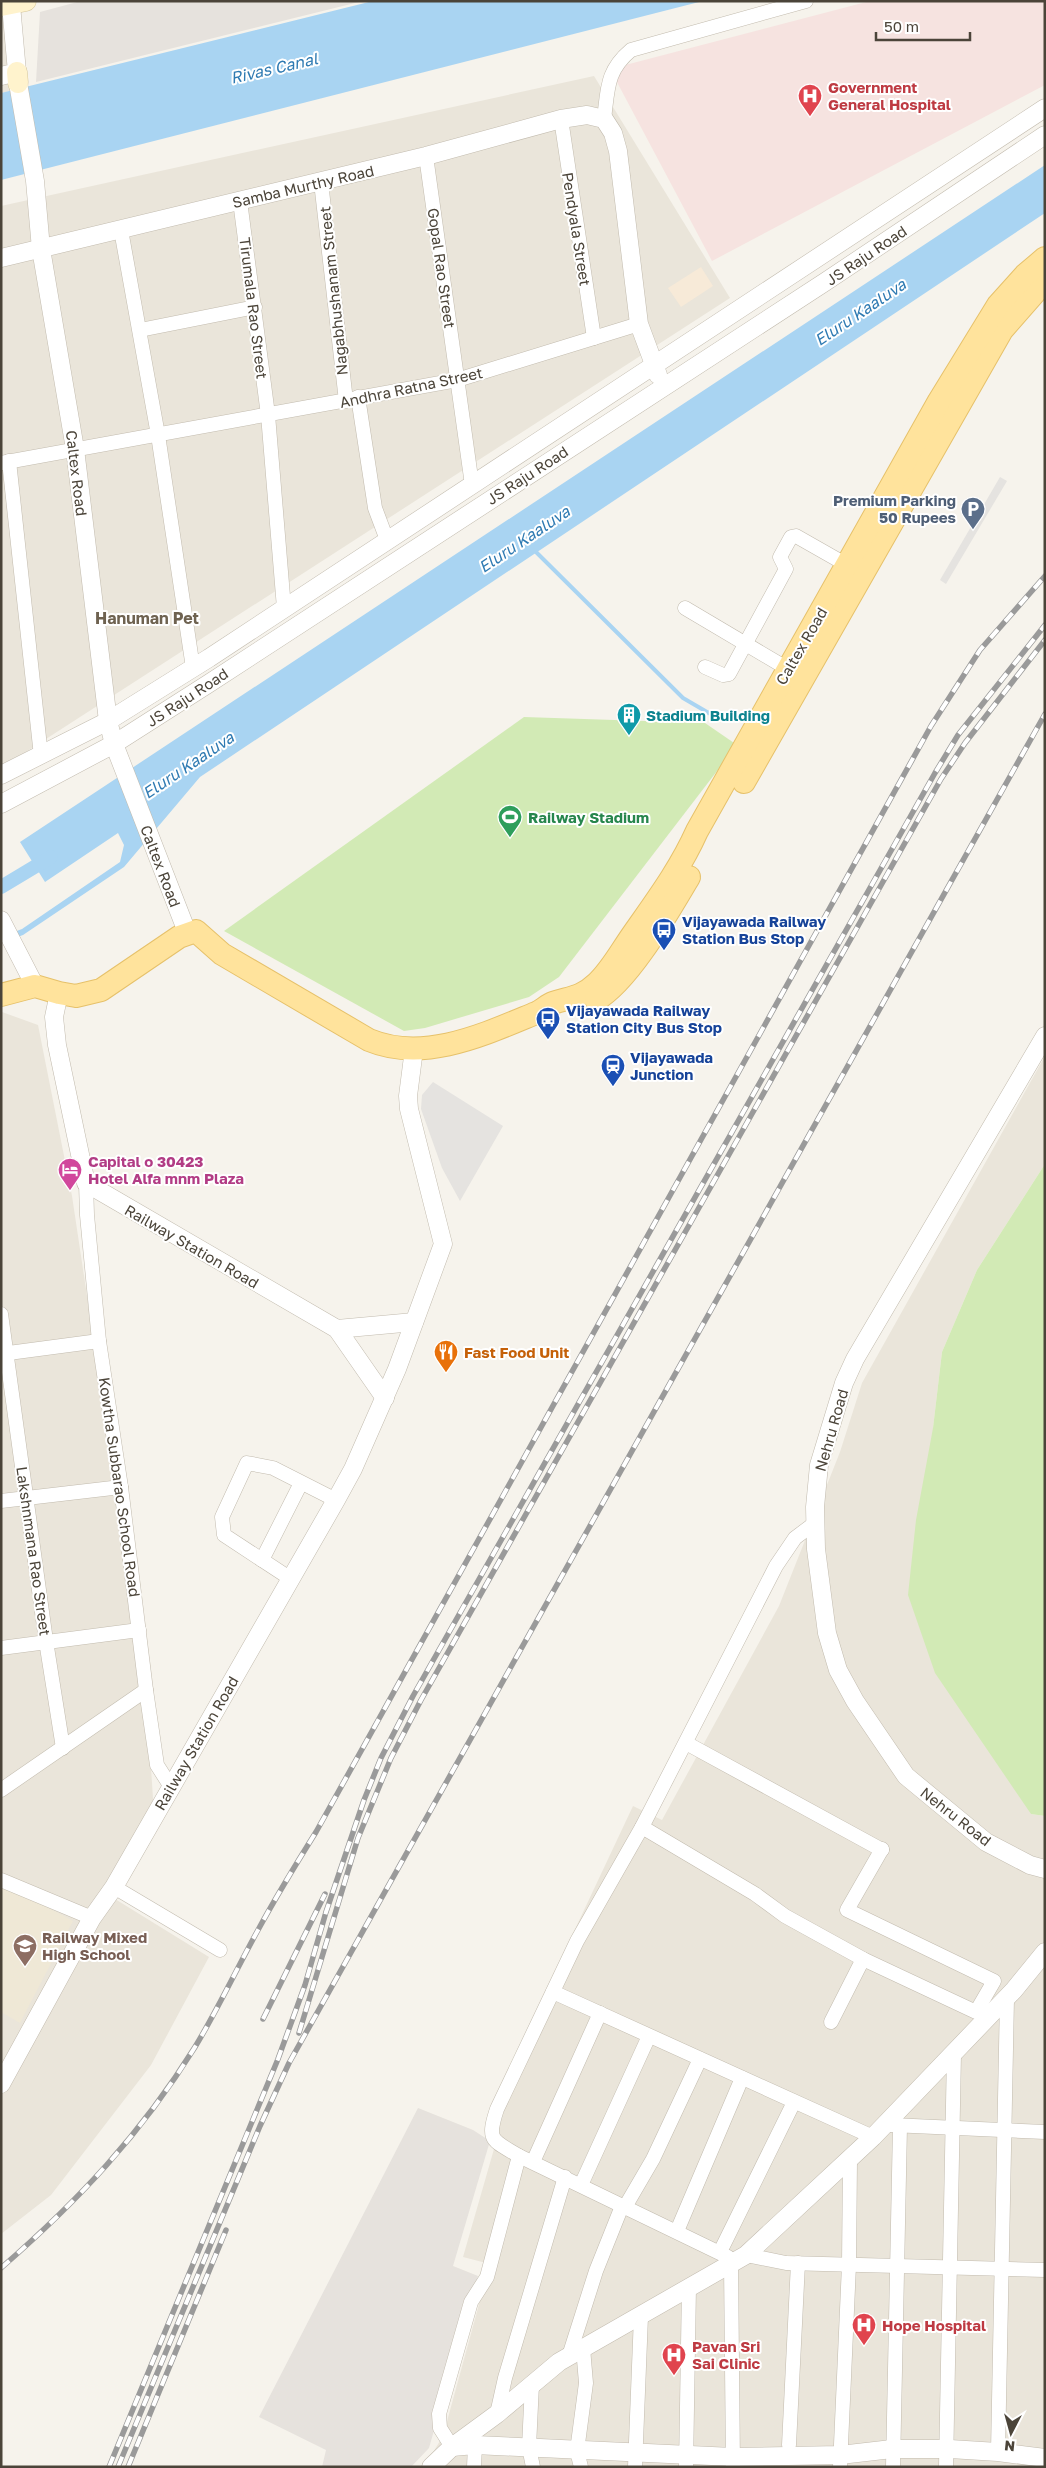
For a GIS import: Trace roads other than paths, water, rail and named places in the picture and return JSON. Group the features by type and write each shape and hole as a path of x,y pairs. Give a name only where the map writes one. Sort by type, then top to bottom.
{"main road":[{"name":"Caltex Road","path":"187,932 196,931 222,954 369,1040 392,1048 414,1049 466,1040 539,1012 551,1004 579,996 605,975 680,867 697,831 721,792 788,668 939,401 998,306 1026,275 1045,258"},
{"name":"Caltex Road","path":"539,1012 572,1009 598,999 610,991 621,980 666,915 1002,330 1045,281"},
{"path":"1,995 35,986 76,996 101,990 187,932"}],"street":[{"path":"664,387 653,364 639,324 618,151 613,133 604,119 610,76 617,61 631,50 806,1"},
{"name":"Caltex Road","path":"12,3 12,77 35,181 42,248 75,449 108,721 114,744 187,932"},
{"name":"JS Raju Road","path":"1,775 108,721 193,668 1045,108"},
{"name":"Samba Murthy Road","path":"1,258 426,156 561,119 587,116 604,119"},
{"name":"Pendyala Street","path":"561,119 594,338"},
{"name":"JS Raju Road","path":"1,804 114,744 664,387 1045,135"},
{"name":"Gopal Rao Street","path":"426,156 472,485"},
{"name":"Nagabhushanam Street","path":"321,182 352,399 374,508 387,540"},
{"name":"Tirumala Rao Street","path":"240,202 268,415 284,608"},
{"path":"121,230 158,435 193,668"},
{"path":"140,330 255,307"},
{"name":"Andhra Ratna Street","path":"5,462 457,380 639,324"},
{"path":"5,462 41,756"},
{"path":"706,667 726,676 746,644 786,569 780,557 791,537 796,536 847,565"},
{"path":"685,608 788,668"},
{"path":"1,920 35,986"},
{"path":"59,993 54,1017 57,1045 86,1183"},
{"name":"Nehru Road","path":"1045,1036 851,1367 844,1383 819,1465 815,1522 816,1549 827,1633 838,1670 865,1716 906,1776 945,1810 986,1842 1030,1865 1045,1869"},
{"name":"Railway Station Road","path":"1,2084 92,1918 114,1887 336,1500 385,1398 443,1244 409,1109 408,1096 414,1049"},
{"name":"Railway Station Road","path":"86,1183 337,1329 385,1398"},
{"name":"Kowtha Subbarao School Road","path":"86,1183 87,1215 100,1341 121,1487 146,1690 157,1764 171,1787"},
{"name":"Lakshnmana Rao Street","path":"1,1314 4,1354 63,1748"},
{"path":"337,1329 414,1322"},
{"path":"4,1354 100,1341"},
{"path":"291,1579 224,1535 222,1517 247,1463 273,1468 336,1500"},
{"path":"262,1560 301,1482"},
{"path":"1,1501 121,1487"},
{"path":"815,1522 795,1538 776,1566 642,1827 577,1941 497,2109 491,2134 495,2141 520,2156 732,2256 798,2263 1045,2270"},
{"path":"1,1648 139,1630"},
{"path":"1,1790 146,1690"},
{"path":"642,1827 754,1894 785,1916 863,1958 976,2012 994,1981 847,1910 882,1849 686,1743"},
{"path":"1,1880 92,1918"},
{"path":"114,1887 220,1950"},
{"path":"431,2467 452,2447 576,2352 641,2316 732,2256 874,2138 893,2125 954,2053 1007,1998 1045,1952"},
{"path":"831,2022 863,1958"},
{"path":"554,1992 874,2138"},
{"path":"998,2452 1007,1998"},
{"path":"533,2162 600,2014"},
{"path":"581,2185 649,2036"},
{"path":"946,2467 952,2268 954,2053"},
{"path":"579,2459 586,2382 576,2352 596,2271 623,2206 654,2159 700,2059"},
{"path":"677,2231 742,2078"},
{"path":"733,2462 732,2256 794,2102"},
{"path":"893,2125 1045,2132"},
{"path":"893,2125 898,2266 893,2467"},
{"path":"452,2447 440,2428 439,2414 471,2302 487,2277 520,2156"},
{"path":"840,2461 849,2265 850,2159"},
{"path":"497,2414 505,2378 565,2177"},
{"path":"790,2456 798,2263"},
{"path":"686,2461 689,2286"},
{"path":"635,2460 641,2316"},
{"path":"532,2384 529,2447 532,2467"},
{"path":"452,2447 475,2445 529,2447 579,2459 733,2462 790,2456 840,2461 892,2449 946,2449 998,2452 1045,2458"},
{"path":"474,2467 475,2445"}],"water":[{"name":"Rivas Canal","path":"373,1 703,1 1,180 1,93"},
{"path":"1045,165 1045,213 200,777 124,867 23,935 1,943 1,937 22,929 120,862 124,845 118,833 45,882 20,842"}],"waterway":[{"path":"534,550 683,698 719,719"},
{"name":"Eluru Kaaluva","path":"1,887 51,857"}],"railway":[{"path":"1,2268 82,2192 107,2165 153,2109 195,2047 250,1944 316,1832 931,726 980,650 1045,576"},
{"path":"109,2467 278,2059 305,1985 326,1912 364,1800 381,1758 413,1696 935,773 958,735 1045,625"},
{"path":"299,2033 358,1838 391,1758 421,1700 941,779 965,743 1045,640"},
{"path":"118,2467 260,2126 289,2063 1045,714"},
{"path":"263,2019 325,1894"},
{"path":"128,2467 226,2230"}],"place":[{"name":"Government General Hospital","path":"810,117"},
{"name":"Premium Parking 50 Rupees","path":"973,530"},
{"name":"Stadium Building","path":"629,736"},
{"name":"Railway Stadium","path":"510,838"},
{"name":"Vijayawada Railway Station Bus Stop","path":"664,951"},
{"name":"Vijayawada Railway Station City Bus Stop","path":"548,1040"},
{"name":"Vijayawada Junction","path":"613,1087"},
{"name":"Capital o 30423 Hotel Alfa mnm Plaza","path":"70,1191"},
{"name":"Fast Food Unit","path":"446,1373"},
{"name":"Railway Mixed High School","path":"25,1967"},
{"name":"Hope Hospital","path":"864,2346"},
{"name":"Pavan Sri Sai Clinic","path":"674,2376"}],"district":[{"name":"Hanuman Pet","path":"147,618"}]}
